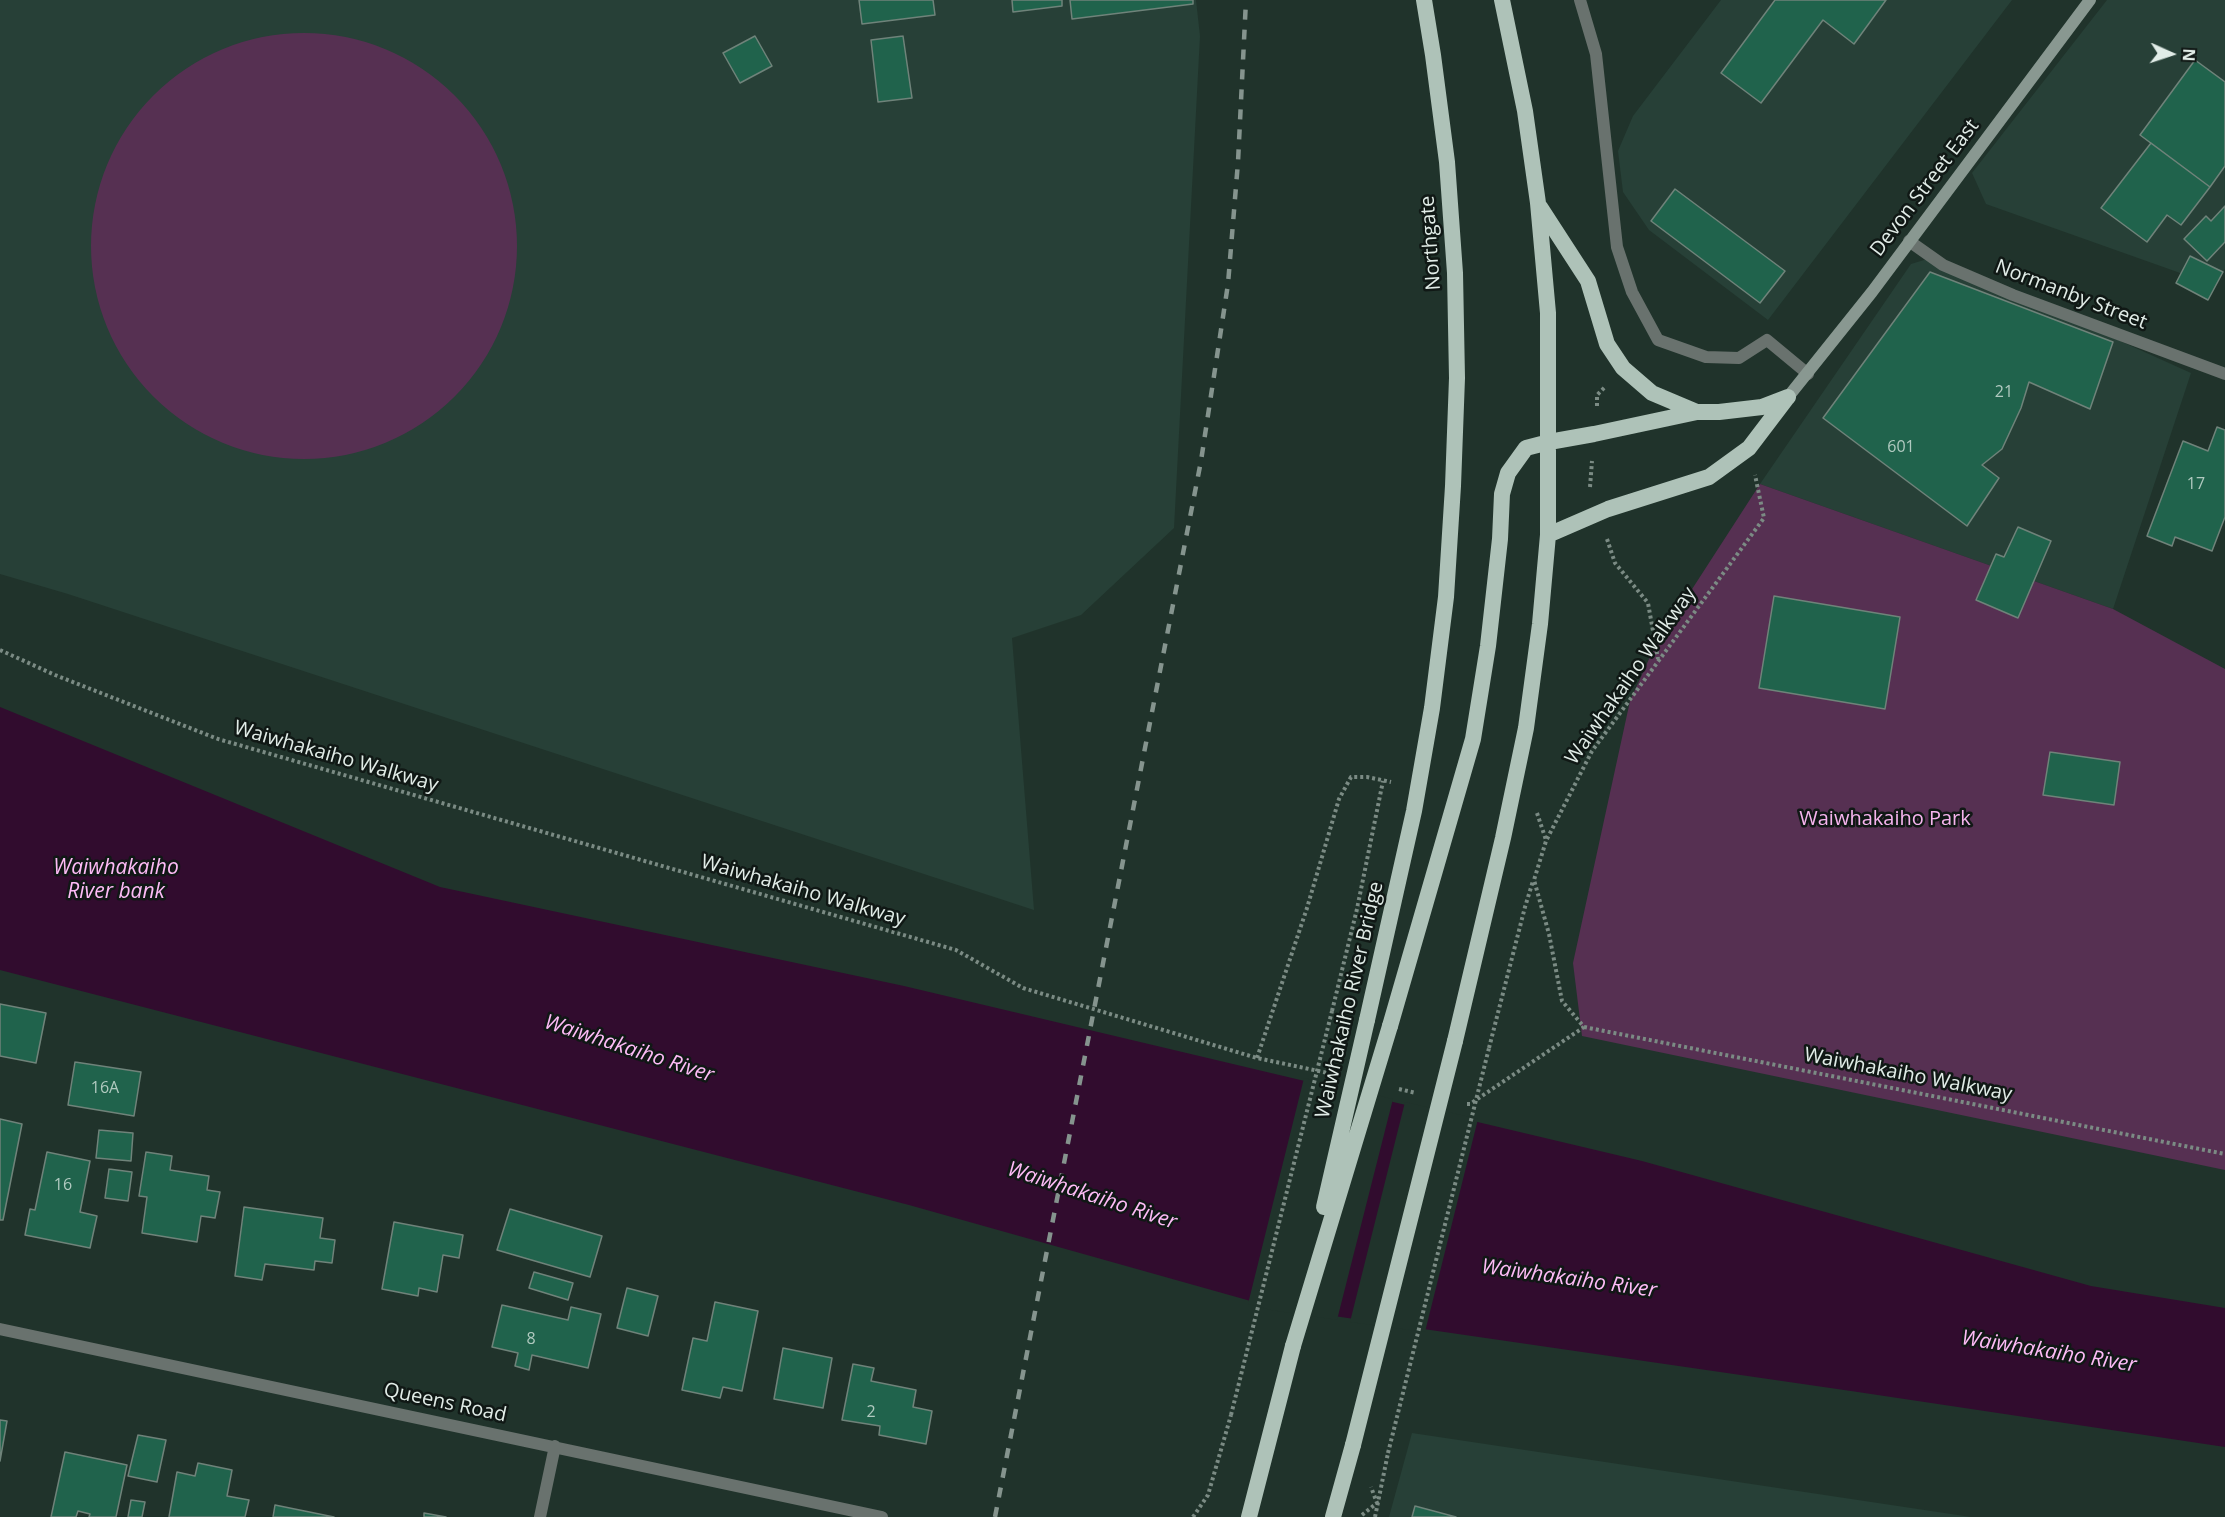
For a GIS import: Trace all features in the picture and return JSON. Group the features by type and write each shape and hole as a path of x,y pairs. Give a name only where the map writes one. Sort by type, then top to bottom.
{"highway":[{"name":"Northgate","path":"1424,0 1445,152 1455,273 1457,378 1453,486"},
{"path":"1334,1517 1455,1041 1503,838 1526,728 1540,624 1548,535 1548,313 1538,203 1525,111 1502,0"},
{"path":"1538,203 1588,281 1607,344 1623,368 1652,393 1697,412"},
{"path":"1293,1346 1390,1026 1473,739 1488,646 1500,539 1502,494 1508,473 1526,448 1697,412 1762,407 1788,397"},
{"path":"1548,535 1608,509 1709,477 1749,448 1788,397"},
{"name":"Waiwhakaiho River Bridge","path":"1249,1517 1293,1346 1419,789 1446,597 1453,486"}],"main road":[{"name":"Devon Street East","path":"1788,397 1872,292 2090,0"}],"street":[{"path":"1580,0 1596,54 1617,247 1632,292 1658,340 1706,357 1739,358 1767,340 1808,374"},
{"name":"Normanby Street","path":"1909,241 1943,265 2013,295 2225,374"},
{"name":"Queens Road","path":"0,1329 882,1517"},
{"path":"540,1517 555,1446"}],"path":[{"name":"Waiwhakaiho Walkway","path":"1375,1517 1388,1453 1489,1048 1525,907 1546,841 1592,751 1764,518 1749,448"},
{"name":"Waiwhakaiho Walkway","path":"0,650 55,675 218,739 956,950 1023,988 1257,1058 1335,1075"},
{"path":"1257,1058 1307,908 1339,799 1351,777 1367,777 1419,789"},
{"path":"1193,1517 1208,1495 1231,1415 1357,909 1383,781"},
{"path":"1459,1102 1470,1104 1584,1028 1562,1001 1549,934 1533,880"},
{"name":"Waiwhakaiho Walkway","path":"1584,1028 2225,1154"},
{"path":"1391,1087 1425,1095"}],"shaded area":[{"path":"0,0 1196,0 1200,36 1174,528 1081,615 1012,638 1034,910 68,594 0,574"},
{"path":"1721,0 2012,0 1768,320 1649,230 1623,192 1618,151 1633,116"},
{"path":"2107,0 2225,0 2225,269 2214,285 1986,204 1972,173"},
{"path":"1934,257 2191,373 2113,609 1760,484 1911,264"},
{"path":"1412,1433 1971,1517 1389,1517"}],"green space":[{"path":"304,33 345,37 385,49 422,69 454,96 481,128 501,165 513,205 517,246 513,287 501,327 481,364 454,396 422,423 385,443 345,455 304,459 263,455 223,443 186,423 154,396 127,364 107,327 95,287 91,246 95,205 107,165 127,128 154,96 186,69 223,49 263,37"},
{"name":"Waiwhakaiho Park","path":"1760,484 2113,609 2225,669 2225,1170 1582,1036 1573,963 1630,701 1654,648"}],"water":[{"name":"Waiwhakaiho River bank","path":"0,707 440,887 904,986 1642,1161 2091,1286 2225,1308 2225,1447 1272,1307 909,1205 0,970"}],"pier":[{"path":"1304,1078 1393,1099 1337,1320 1271,1310 1248,1304"},
{"path":"1405,1102 1478,1119 1425,1332 1350,1322"}],"building":[{"path":"859,0 933,0 935,15 862,24"},
{"path":"1012,0 1062,0 1062,6 1013,12"},
{"path":"1070,0 1193,0 1193,4 1072,19"},
{"path":"1775,0 1886,0 1854,44 1823,20 1761,103 1721,73"},
{"path":"755,36 772,66 740,83 723,53"},
{"path":"903,36 912,98 878,102 871,40"},
{"path":"2195,60 2225,82 2225,166 2210,187 2140,135"},
{"path":"2151,143 2210,187 2181,225 2167,215 2147,242 2101,208"},
{"path":"1675,189 1785,271 1760,303 1651,221"},
{"path":"2225,206 2225,242 2207,261 2184,239 2206,216 2211,221"},
{"path":"2190,256 2223,272 2208,300 2176,283"},
{"path":"1930,272 2113,342 2090,409 2029,382 2021,408 2002,449 1982,465 1999,478 1967,526 1823,418"},
{"path":"2217,427 2225,430 2225,517 2212,551 2175,537 2172,546 2147,536 2183,441 2208,451"},
{"path":"2018,527 2051,541 2018,618 1976,600 1996,554 2004,557"},
{"path":"1774,596 1900,617 1885,709 1759,688"},
{"path":"2050,752 2120,762 2114,805 2043,795"},
{"path":"0,1004 46,1013 36,1063 0,1056"},
{"path":"75,1062 141,1072 134,1116 68,1105"},
{"path":"0,1119 22,1124 3,1220 0,1220"},
{"path":"99,1130 133,1133 131,1161 96,1158"},
{"path":"47,1152 90,1161 80,1212 97,1216 90,1248 25,1235 30,1209 35,1210"},
{"path":"146,1152 172,1156 170,1170 209,1176 207,1190 220,1192 215,1218 201,1216 197,1242 142,1233 147,1197 139,1196"},
{"path":"109,1169 132,1172 128,1201 105,1198"},
{"path":"244,1207 323,1218 320,1238 335,1240 332,1263 315,1261 314,1270 265,1264 262,1280 235,1276"},
{"path":"510,1209 602,1236 590,1277 497,1250"},
{"path":"394,1222 463,1235 459,1258 443,1255 437,1292 419,1288 418,1296 382,1289"},
{"path":"534,1272 573,1283 568,1300 529,1288"},
{"path":"627,1288 658,1296 648,1336 617,1328"},
{"path":"715,1302 758,1311 742,1391 723,1387 720,1398 682,1390 693,1338 707,1341"},
{"path":"502,1305 568,1320 571,1307 601,1314 588,1368 532,1355 529,1370 515,1366 518,1353 492,1347"},
{"path":"783,1348 832,1358 823,1408 774,1399"},
{"path":"853,1364 874,1368 871,1381 916,1390 913,1407 932,1411 926,1444 879,1435 880,1426 842,1420"},
{"path":"0,1420 7,1421 0,1461"},
{"path":"138,1435 166,1440 157,1482 128,1476"},
{"path":"65,1452 127,1465 116,1517 89,1517 90,1514 78,1511 76,1517 51,1517"},
{"path":"198,1463 232,1470 227,1496 249,1500 245,1517 169,1517 177,1472 195,1476"},
{"path":"131,1500 145,1502 142,1517 128,1517"},
{"path":"275,1505 334,1517 273,1517"},
{"path":"1415,1506 1456,1517 1412,1517"},
{"path":"424,1513 446,1517 424,1517"}],"railway":[{"path":"995,1517 1201,461 1228,284 1238,162 1246,0"}],"water label":[{"name":"Waiwhakaiho River","path":"629,1049"},
{"name":"Waiwhakaiho River","path":"1092,1196"},
{"name":"Waiwhakaiho River","path":"1569,1279"},
{"name":"Waiwhakaiho River","path":"2049,1352"}]}
